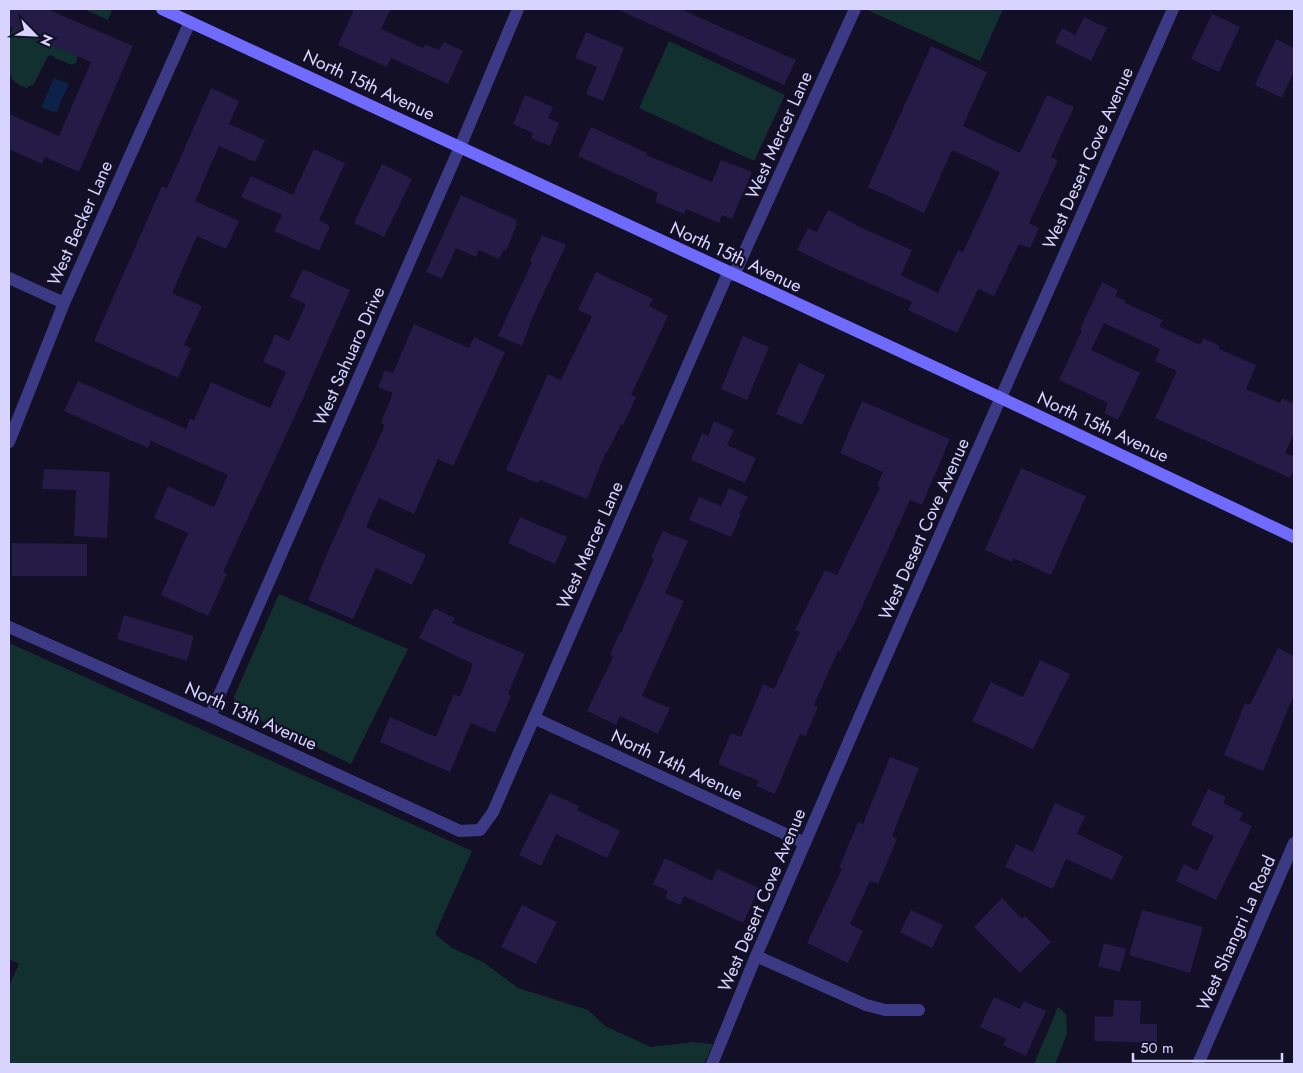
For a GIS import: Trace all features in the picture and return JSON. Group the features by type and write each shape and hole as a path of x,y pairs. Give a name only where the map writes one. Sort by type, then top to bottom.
{"street":[{"name":"North 15th Avenue","path":"162,9 1001,398 1294,537"},
{"name":"West Sahuaro Drive","path":"210,716 460,147 518,9"},
{"name":"West Mercer Lane","path":"480,830 493,812 731,274 855,9"},
{"name":"West Desert Cove Avenue","path":"712,1064 805,843 1173,9"},
{"name":"West Becker Lane","path":"9,442 64,303 190,22"},
{"path":"9,278 64,303"},
{"name":"North 13th Avenue","path":"9,627 210,716 460,831 480,830"},
{"name":"North 14th Avenue","path":"534,718 805,843"},
{"name":"West Shangri La Road","path":"1198,1064 1294,843"},
{"path":"756,956 866,1005 885,1010 919,1010"}],"green space":[{"path":"84,9 107,9 112,11 108,20"},
{"path":"865,9 1003,9 980,61"},
{"path":"13,28 78,56 76,63 72,65 52,55 48,56 34,84 26,88 18,84 12,78 8,64"},
{"path":"669,41 785,95 754,161 639,108"},
{"path":"279,594 408,649 351,764 244,713 235,706 234,697"},
{"path":"9,643 472,851 435,934 452,948 483,962 518,988 588,1010 605,1026 651,1047 693,1042 713,1044 704,1064 9,1064 9,986 19,964 9,959"},
{"path":"1058,1007 1066,1014 1067,1034 1055,1064 1034,1064"}],"water":[{"path":"54,78 69,84 56,113 41,107"}],"building":[{"path":"9,9 47,9 133,46 79,172 45,157 42,164 9,149 9,114 59,136 91,62 9,26"},
{"path":"354,9 390,9 381,29 423,48 425,44 439,50 444,42 463,51 448,84 391,58 387,67 338,45"},
{"path":"617,9 680,9 796,60 784,85"},
{"path":"1212,14 1240,27 1219,72 1191,59"},
{"path":"1084,17 1107,28 1091,61 1055,43 1062,28 1075,35"},
{"path":"586,32 624,48 603,101 586,94 597,67 575,58"},
{"path":"1276,39 1294,48 1294,71 1282,98 1255,85"},
{"path":"931,46 987,72 963,126 1020,153 1047,95 1074,107 1051,157 1058,160 1029,223 1039,228 1030,248 1019,244 994,296 978,289 957,333 908,310 912,302 797,250 808,228 817,232 828,210 855,225 912,250 901,275 938,293 958,250 963,252 1000,172 952,150 924,213 868,187"},
{"path":"211,88 239,101 229,124 265,140 255,162 219,146 195,201 239,221 226,249 197,236 172,293 202,306 184,345 191,348 178,378 94,341 162,186 167,188"},
{"path":"525,95 553,107 548,118 559,123 550,146 531,138 533,133 513,124"},
{"path":"591,127 647,153 646,155 712,182 721,160 752,172 732,219 722,215 719,223 686,209 684,214 655,202 658,193 578,156"},
{"path":"314,149 345,163 319,220 330,226 319,251 274,231 282,215 241,197 251,176 293,195"},
{"path":"382,164 412,179 384,237 354,223"},
{"path":"461,195 517,220 515,224 517,224 506,251 504,249 499,259 479,250 476,257 456,248 442,279 426,272"},
{"path":"542,235 566,245 533,316 522,346 498,336 532,262 530,261"},
{"path":"303,269 350,290 304,396 223,572 227,574 208,616 161,595 188,533 154,518 168,486 214,507 228,475 151,441 148,448 64,411 78,381 186,429 190,419 194,420 211,382 270,408 286,372 263,362 275,334 289,341 306,304 290,297"},
{"path":"596,272 653,299 649,306 668,316 631,395 636,397 623,425 621,424 606,452 587,499 540,480 538,483 506,470 548,374 561,380 592,316 578,310"},
{"path":"1102,282 1118,290 1115,296 1126,301 1125,303 1163,320 1159,326 1200,345 1203,338 1220,346 1219,349 1256,365 1246,389 1280,403 1282,398 1294,404 1294,433 1285,453 1294,457 1294,469 1290,478 1155,418 1177,371 1155,361 1160,349 1104,323 1091,350 1140,373 1118,420 1104,413 1108,403 1059,380"},
{"path":"414,324 469,348 474,337 505,352 453,466 438,459 414,514 379,498 366,527 426,555 412,585 376,568 353,619 308,600 385,425 381,423 393,393 378,387 385,370 393,373"},
{"path":"743,336 769,347 747,400 721,389"},
{"path":"799,363 825,375 802,425 776,414"},
{"path":"862,401 950,439 922,505 910,500 859,614 840,652 838,651 814,705 818,707 806,736 800,734 775,794 756,786 759,781 718,764 731,733 741,737 763,684 774,689 800,632 795,630 825,570 837,575 880,487 877,486 883,472 840,453"},
{"path":"714,421 734,430 727,445 756,458 745,483 691,460 702,433 708,436"},
{"path":"1021,468 1086,496 1051,575 1013,558 1012,562 985,550"},
{"path":"44,469 110,472 107,538 74,536 76,490 42,489"},
{"path":"729,488 748,497 739,514 741,514 731,537 689,520 699,497 721,506"},
{"path":"520,517 567,537 555,564 508,543"},
{"path":"663,531 688,541 665,593 684,601 642,696 670,708 658,734 620,716 616,725 587,711 613,657 610,655 654,559 651,557"},
{"path":"12,543 87,544 87,576 12,576"},
{"path":"434,608 455,618 452,623 525,654 508,694 511,696 495,733 471,723 450,772 380,742 390,717 436,737 454,694 460,697 473,664 419,638"},
{"path":"124,615 194,636 187,661 117,639"},
{"path":"1278,648 1294,656 1294,694 1263,771 1224,755 1245,703 1250,705"},
{"path":"1040,660 1070,674 1033,749 972,721 991,682 1023,697"},
{"path":"890,757 919,768 892,836 897,839 878,884 870,881 850,924 863,931 848,963 807,943 842,869 839,868 858,822 863,824"},
{"path":"1208,789 1226,797 1223,803 1243,813 1239,820 1252,826 1216,900 1176,881 1184,864 1197,871 1214,836 1191,825"},
{"path":"550,793 579,806 577,810 620,831 607,858 556,834 541,866 519,855"},
{"path":"1055,803 1085,816 1077,834 1123,856 1112,880 1066,859 1053,889 1005,867 1016,844 1033,852"},
{"path":"665,858 712,881 717,869 759,888 743,923 684,896 680,905 665,898 668,891 653,884"},
{"path":"1002,898 1022,919 1025,916 1051,942 1020,973 974,927"},
{"path":"522,905 557,922 536,964 501,947"},
{"path":"911,910 943,925 932,948 900,932"},
{"path":"1142,910 1203,927 1190,973 1129,955"},
{"path":"1104,943 1126,949 1120,972 1098,966"},
{"path":"994,997 1020,1009 1024,1001 1046,1011 1026,1056 1003,1045 1006,1039 980,1027"},
{"path":"1114,1000 1141,1001 1140,1024 1157,1024 1157,1043 1094,1041 1095,1016 1113,1017"}]}
